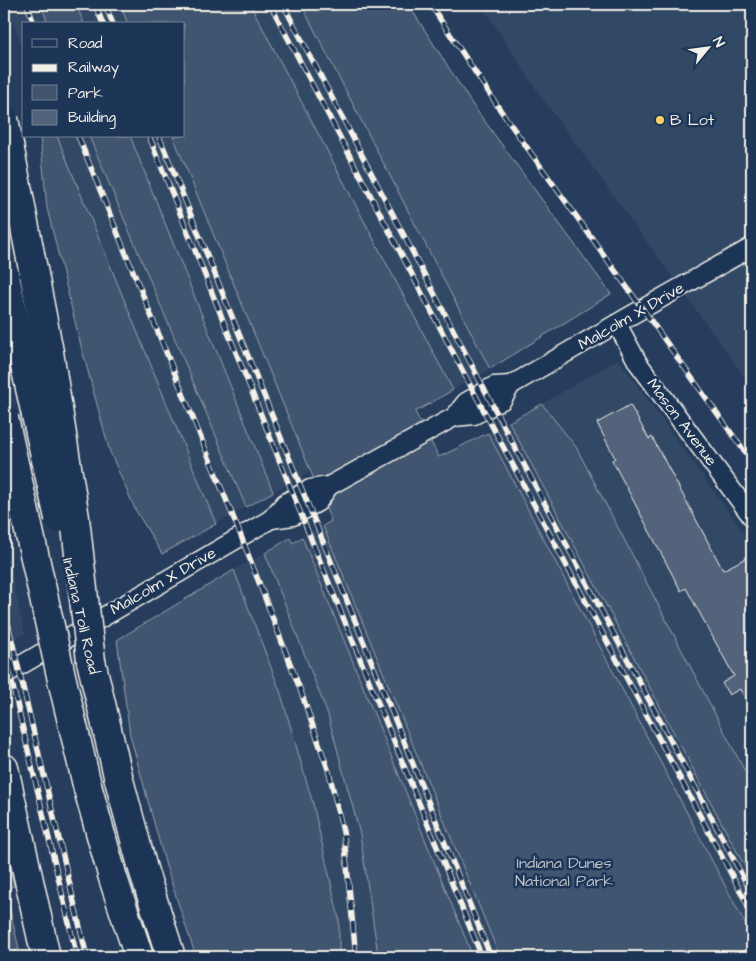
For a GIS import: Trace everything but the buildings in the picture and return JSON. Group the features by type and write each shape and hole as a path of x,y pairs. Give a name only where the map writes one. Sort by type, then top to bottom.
{"main road":[{"path":"4,119 48,352 72,498 91,661"},
{"name":"Indiana Toll Road","path":"4,272 34,414 121,789 172,957"},
{"name":"Indiana Toll Road","path":"4,418 62,680 91,798 113,878 138,957"},
{"path":"4,495 9,517 62,680"},
{"path":"4,768 43,956"}],"street":[{"name":"Malcolm X Drive","path":"4,675 271,519 293,516 318,502 329,486 454,417 474,415 502,400 511,385 752,248"},
{"name":"Mason Avenue","path":"617,324 638,363 752,516"}],"shaded area":[{"path":"6,4 41,4 47,22 22,22 22,46"},
{"path":"76,4 120,4 127,22 83,22"},
{"path":"250,4 301,4 490,369 453,390"},
{"name":"B Lot","path":"481,4 752,4 752,387 538,92"},
{"path":"58,138 90,138 246,507 216,524"},
{"path":"131,138 174,138 310,471 273,492"},
{"path":"618,359 752,544 752,785 576,447 542,404"},
{"path":"509,422 752,880 752,937 488,433"},
{"path":"323,526 500,957 473,957 302,537"},
{"path":"4,542 25,634 4,643"},
{"path":"265,553 328,715 360,834 377,957 339,957 339,919 313,804 281,694 234,570"}],"green space":[{"path":"41,4 76,4 83,22 47,22"},
{"name":"Indiana Dunes National Park","path":"120,4 250,4 453,390 415,412 439,457 488,433 752,937 752,957 500,957 323,526 331,521 174,138 185,138 185,22 127,22"},
{"path":"301,4 408,4 472,104 611,294 490,369"},
{"path":"40,138 58,138 216,524 162,554 135,509 110,452 81,346 47,208"},
{"path":"90,138 131,138 273,492 246,507"},
{"path":"542,404 576,447 752,785 752,880 509,422"},
{"path":"302,537 473,957 377,957 360,834 328,715 265,553 290,538 293,543"},
{"path":"234,570 281,694 313,804 339,919 339,957 196,957 166,866 130,735 117,640"},
{"path":"4,846 14,886 5,889 19,949 5,957 4,957"}],"railway":[{"path":"27,4 33,22"},
{"path":"95,4 102,22"},
{"path":"105,4 112,22"},
{"path":"270,4 468,381 752,913"},
{"path":"283,4 503,425 752,894"},
{"path":"430,4 501,111 752,462"},
{"path":"79,138 241,536 300,689 329,772 344,836 356,957"},
{"path":"150,138 482,957"},
{"path":"160,138 491,957"},
{"path":"4,607 87,957"},
{"path":"4,649 77,957"}],"place":[{"name":"B Lot","path":"660,120"}]}
